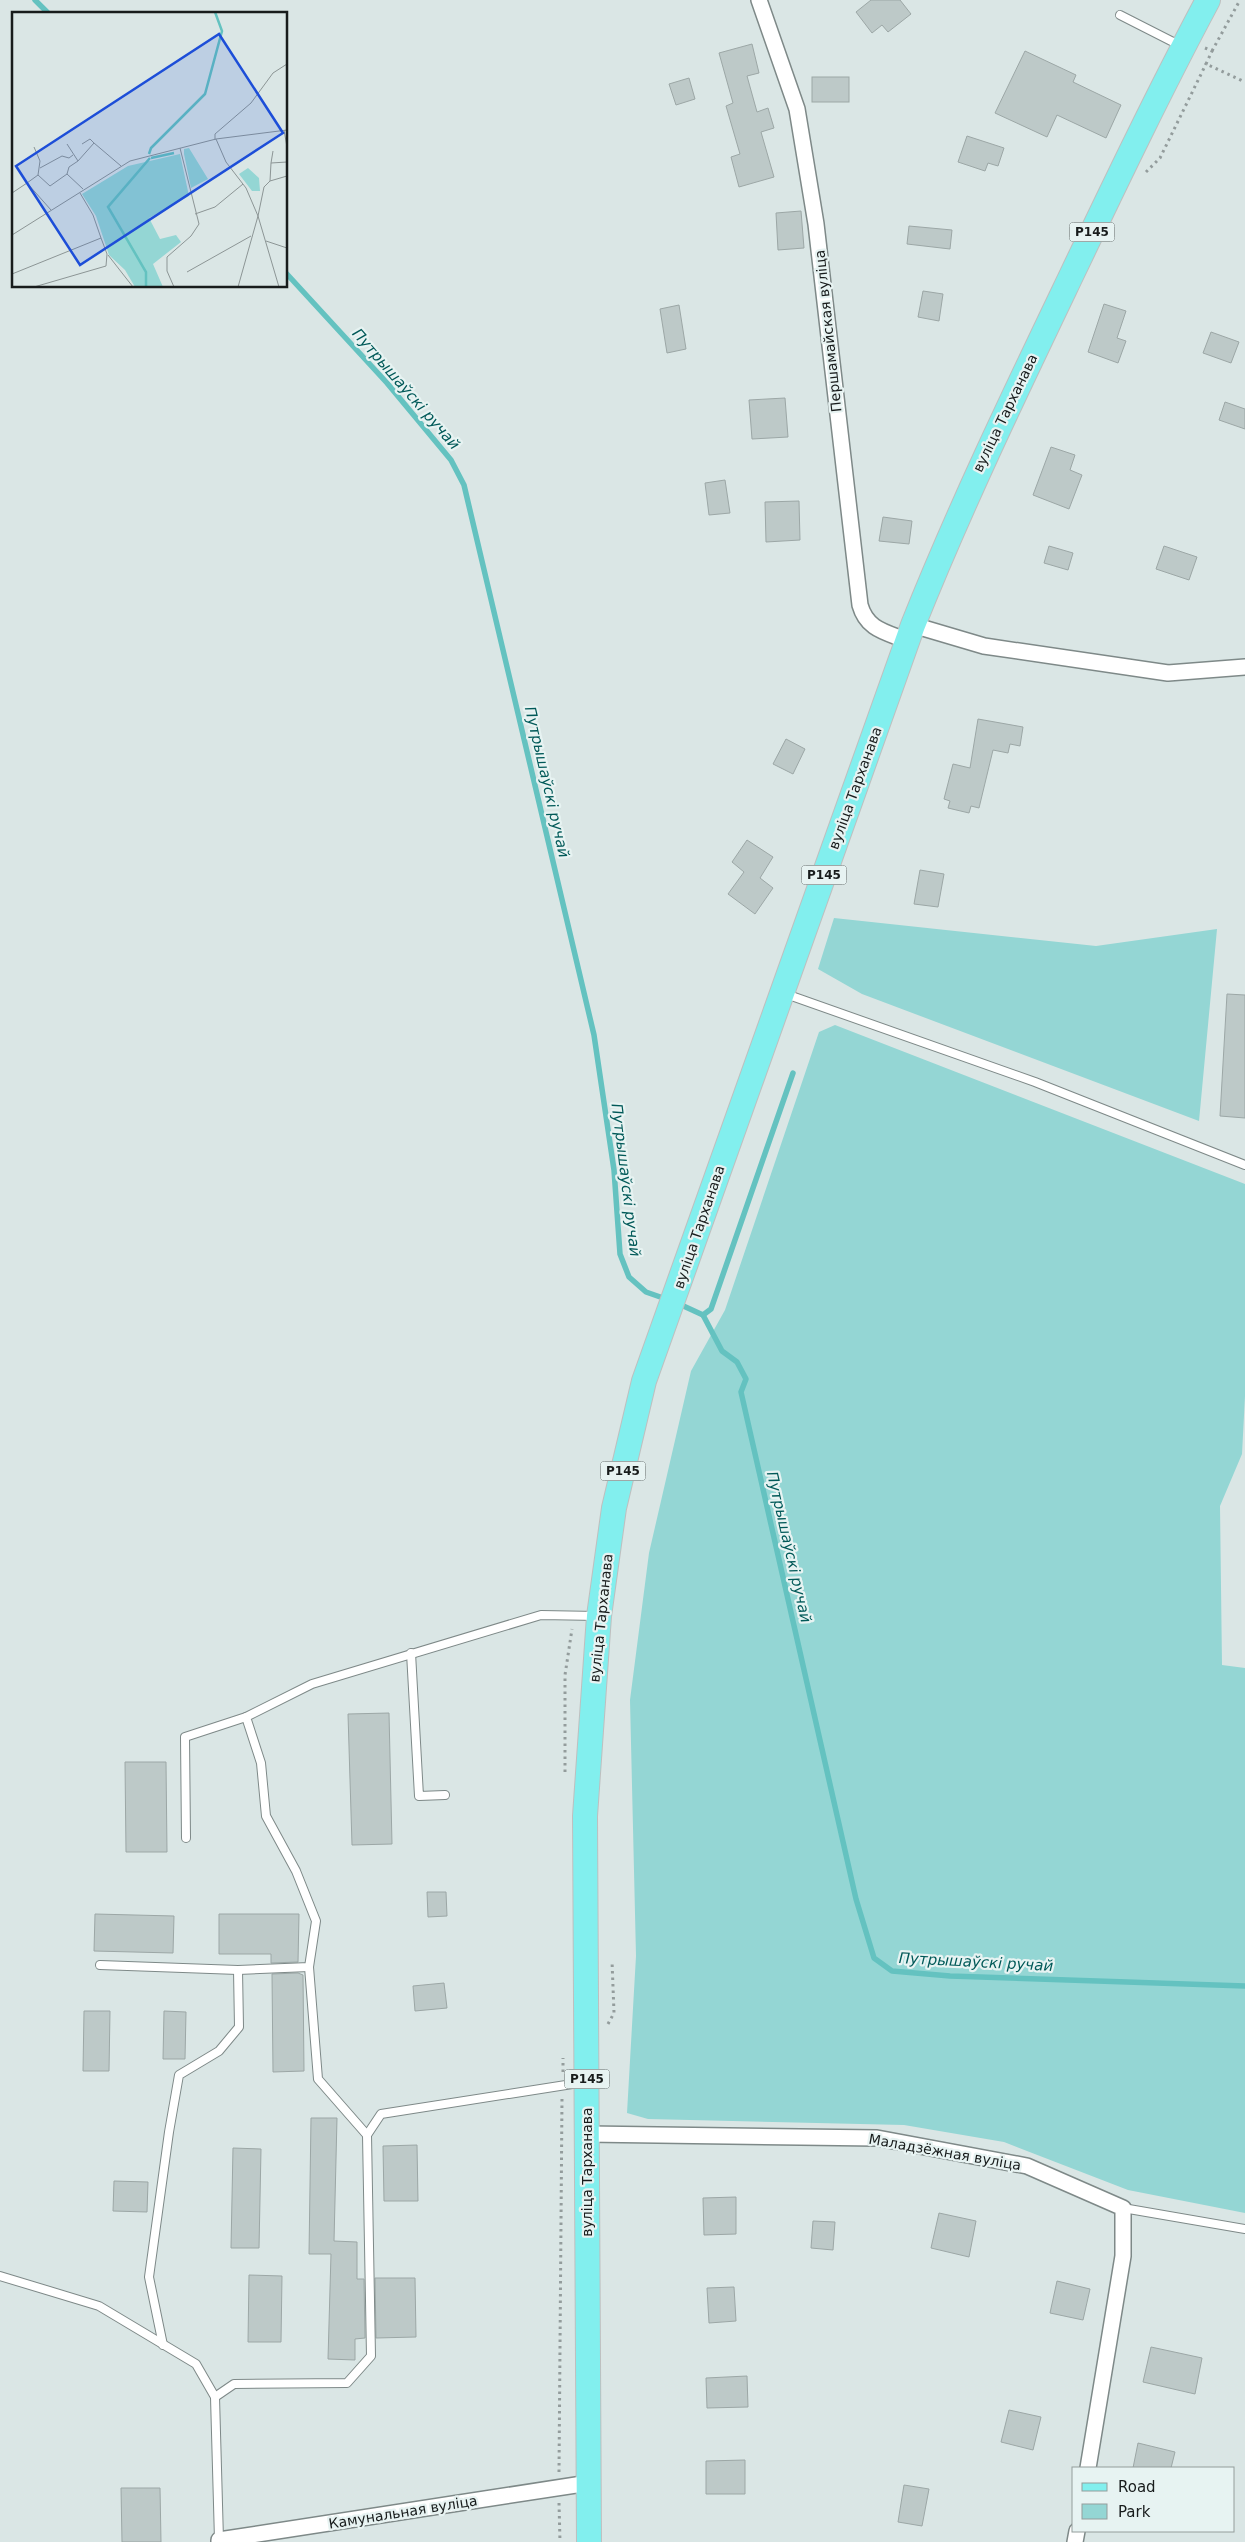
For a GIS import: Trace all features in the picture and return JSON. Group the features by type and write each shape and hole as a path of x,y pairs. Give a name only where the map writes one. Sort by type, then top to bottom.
{"main road":[{"name":"вуліца Тарханава","path":"589,2542 585,1816 599,1616 614,1508 644,1381 910,633 980,466 1183,47 1208,0"}],"street":[{"name":"Першамайская вуліца","path":"759,0 797,109 816,224 860,605 864,617 875,628 1168,673 1245,667"},
{"name":"Маладзёжная вуліца","path":"587,2134 877,2138 1027,2166 1123,2208"},
{"path":"1088,2467 1123,2256 1123,2208"},
{"name":"Камунальная вуліца","path":"219,2541 588,2483"}],"lane":[{"path":"1120,15 1183,47"},
{"path":"782,993 1035,1082 1245,1165"},
{"path":"186,1838 185,1737 246,1717 312,1684 541,1615 599,1616"},
{"path":"411,1653 419,1796 445,1795"},
{"path":"246,1717 261,1763 266,1816 296,1872 316,1921 309,1967 318,2078 367,2135"},
{"path":"100,1965 238,1970 309,1967"},
{"path":"163,2345 149,2277 169,2132 179,2075 219,2051 239,2027 238,1970"},
{"path":"215,2397 234,2384 347,2383 371,2356 367,2135 381,2114 586,2082"},
{"path":"1123,2208 1245,2229"},
{"path":"0,2276 99,2306 196,2364 215,2397 219,2541"}],"path":[{"path":"1212,51 1240,0"},
{"path":"1208,64 1245,82"}],"green space":[{"path":"834,918 1096,946 1217,929 1199,1121 862,994 818,969"},
{"path":"835,1025 1245,1184 1245,1396 1242,1454 1220,1506 1222,1665 1245,1668 1245,2213 1128,2190 1004,2142 904,2125 648,2119 627,2113 636,1956 630,1700 649,1553 691,1371 725,1310 819,1032"}],"building":[{"path":"871,0 900,0 911,14 888,32 882,25 872,33 856,12"},
{"path":"752,44 759,73 747,76 757,112 768,108 774,128 761,132 774,177 739,187 731,157 740,154 726,106 733,103 719,53"},
{"path":"1025,51 1076,75 1073,82 1121,105 1106,138 1057,115 1047,137 995,113"},
{"path":"812,77 849,77 849,102 812,102"},
{"path":"689,78 695,99 676,105 669,84"},
{"path":"967,136 1004,148 998,166 988,163 985,171 958,162"},
{"path":"801,211 804,248 778,250 776,213"},
{"path":"909,226 952,230 950,249 907,244"},
{"path":"923,291 943,294 939,321 918,317"},
{"path":"1104,304 1126,311 1117,338 1126,341 1118,363 1088,352"},
{"path":"679,305 686,349 667,353 660,309"},
{"path":"1211,332 1239,342 1231,363 1203,353"},
{"path":"785,398 788,437 752,439 749,400"},
{"path":"1225,402 1245,409 1245,429 1219,420"},
{"path":"1051,447 1075,455 1070,470 1082,475 1069,509 1033,495"},
{"path":"725,480 730,513 709,515 705,483"},
{"path":"799,501 800,540 766,542 765,502"},
{"path":"883,517 912,521 909,544 879,541"},
{"path":"1049,546 1073,553 1068,570 1044,563"},
{"path":"1164,546 1197,557 1189,580 1156,569"},
{"path":"978,719 1023,727 1020,746 1010,744 1008,753 993,750 979,808 971,806 969,813 948,808 950,801 944,799 953,764 970,768"},
{"path":"786,739 805,749 793,774 773,764"},
{"path":"747,840 773,857 760,878 773,888 755,914 728,894 744,872 732,862"},
{"path":"920,870 944,874 938,907 914,904"},
{"path":"1227,994 1245,995 1245,1118 1220,1116"},
{"path":"389,1713 392,1844 352,1845 348,1714"},
{"path":"125,1762 166,1762 167,1852 126,1852"},
{"path":"427,1892 446,1892 447,1916 428,1917"},
{"path":"95,1914 174,1916 173,1953 94,1951"},
{"path":"219,1914 299,1914 298,1962 271,1963 271,1954 219,1954"},
{"path":"298,1973 303,1975 304,2071 273,2072 272,1974"},
{"path":"444,1983 447,2008 415,2011 413,1986"},
{"path":"84,2011 110,2011 109,2071 83,2071"},
{"path":"164,2011 186,2012 185,2059 163,2059"},
{"path":"311,2118 337,2118 334,2241 357,2242 357,2279 364,2279 365,2338 355,2339 355,2360 328,2359 331,2254 309,2254"},
{"path":"417,2145 418,2201 384,2201 383,2146"},
{"path":"233,2148 261,2149 259,2248 231,2248"},
{"path":"114,2181 148,2182 147,2212 113,2211"},
{"path":"736,2197 736,2234 704,2235 703,2198"},
{"path":"939,2213 976,2221 969,2257 931,2248"},
{"path":"813,2221 835,2222 833,2250 811,2248"},
{"path":"249,2275 282,2276 281,2342 248,2342"},
{"path":"375,2278 415,2278 416,2337 376,2338"},
{"path":"1057,2281 1090,2289 1083,2320 1050,2313"},
{"path":"734,2287 736,2321 709,2323 707,2288"},
{"path":"1151,2347 1202,2358 1195,2394 1143,2382"},
{"path":"747,2376 748,2407 707,2408 706,2378"},
{"path":"1009,2410 1041,2417 1033,2450 1001,2442"},
{"path":"1138,2443 1175,2452 1171,2467 1133,2467"},
{"path":"745,2460 745,2494 706,2494 706,2461"},
{"path":"904,2485 929,2489 922,2526 898,2522"},
{"path":"121,2488 160,2488 161,2542 122,2542"}],"waterway":[{"name":"Путрышаўскі ручай","path":"35,0 47,12"},
{"name":"Путрышаўскі ручай","path":"288,275 387,383 451,460 464,485 594,1035 614,1170 620,1254 629,1277 646,1292 666,1299"},
{"path":"703,1315 711,1309 793,1073"},
{"name":"Путрышаўскі ручай","path":"677,1303 703,1315 722,1351 737,1362 746,1379 741,1392 856,1899 874,1958 892,1971 950,1976 1245,1986"}]}
